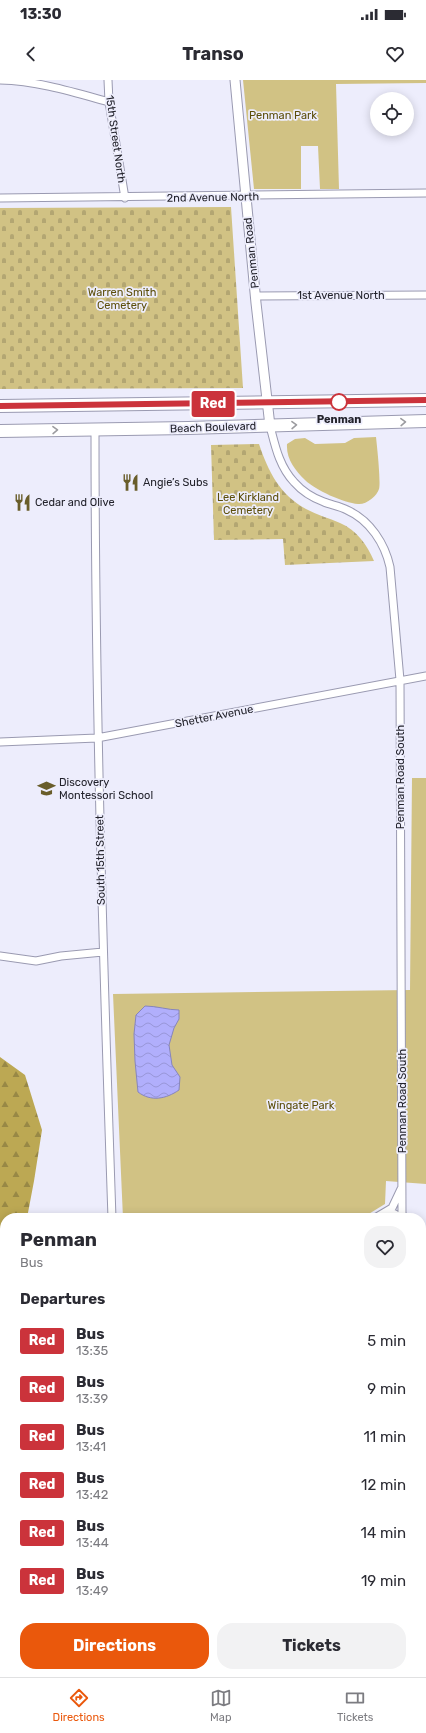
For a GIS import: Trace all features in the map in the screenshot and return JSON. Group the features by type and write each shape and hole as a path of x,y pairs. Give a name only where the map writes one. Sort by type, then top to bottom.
{"highway":[{"path":"0,406 267,404 426,400"},
{"name":"Beach Boulevard","path":"0,431 270,426 426,421"}],"street":[{"path":"0,80 38,84 110,102"},
{"name":"15th Street North","path":"108,80 125,198"},
{"name":"Penman Road","path":"235,80 270,426"},
{"name":"2nd Avenue North","path":"0,198 125,198 426,193"},
{"name":"1st Avenue North","path":"256,296 426,295"},
{"name":"Penman Road South","path":"270,426 275,448 282,464 294,482 314,498 348,510 369,526 387,552 391,574 400,680 402,1213"},
{"name":"South 15th Street","path":"95,430 97,738 112,1213"},
{"name":"Shetter Avenue","path":"0,742 97,738 426,676"},
{"path":"0,956 36,961 61,956 103,952"},
{"name":"Penman Road South","path":"386,1213 395,1203 402,1185"},
{"path":"386,1213 393,1213"}],"green space":[{"name":"Penman Park","path":"243,80 426,80 426,83 336,84 339,189 320,189 318,146 301,146 301,189 254,189"},
{"name":"Warren Smith Cemetery","path":"231,207 243,388 0,389 0,208"},
{"path":"376,437 379,489 371,500 361,504 338,499 322,492 310,484 301,476 288,455 287,444 295,439 305,438 315,444 345,443 354,438"},
{"name":"Lee Kirkland Cemetery","path":"259,444 271,473 289,497 306,509 340,523 352,530 365,544 374,561 285,565 283,539 214,540 211,445"},
{"name":"Wingate Park","path":"412,778 426,778 426,1184 386,1181 385,1204 370,1213 123,1213 113,994 410,990"},
{"path":"0,1057 25,1075 42,1130 28,1213 0,1213"}],"water":[{"path":"145,1006 179,1010 179,1019 174,1028 169,1045 172,1065 180,1077 179,1090 169,1096 153,1098 138,1092 134,1034 136,1015"}],"bus line":[{"name":"Red","path":"0,406 267,404 426,400"}],"place":[{"name":"Penman","path":"339,402"},
{"name":"Angie’s Subs","path":"130,482"},
{"name":"Cedar and Olive","path":"22,502"},
{"name":"Discovery Montessori School","path":"46,788"}]}
